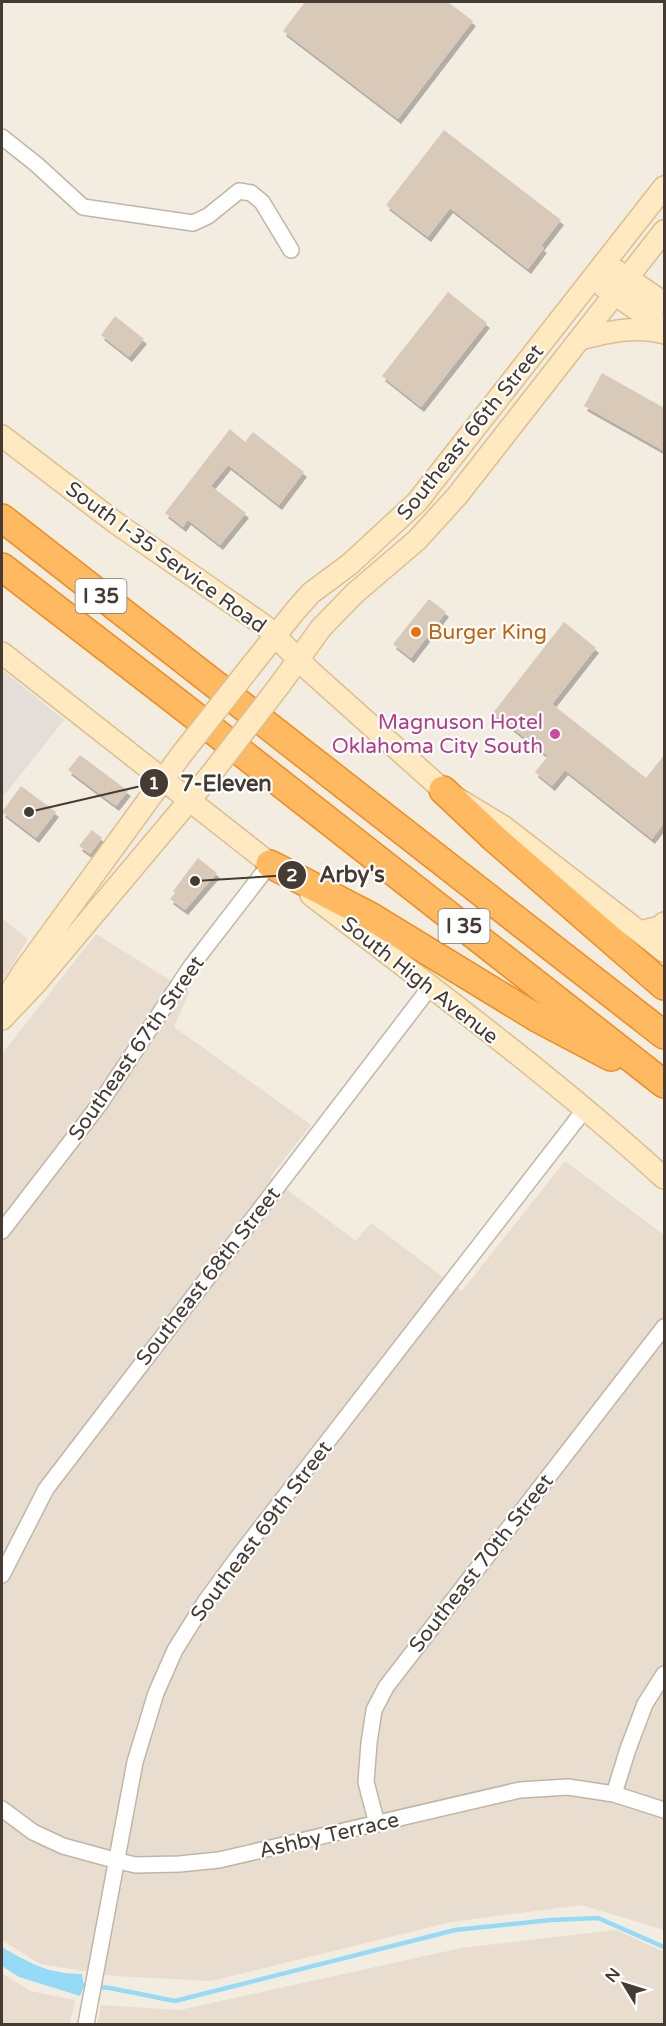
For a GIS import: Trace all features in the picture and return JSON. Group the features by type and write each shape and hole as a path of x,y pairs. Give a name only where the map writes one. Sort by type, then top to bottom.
{"highway":[{"name":"I 35","path":"2,518 664,1035"},
{"name":"I 35","path":"2,567 664,1085"},
{"path":"443,790 495,839 664,986"},
{"path":"270,864 370,916 537,1018 664,1085"}],"main road":[{"name":"Southeast 66th Street","path":"2,1007 23,972 181,755 275,636 311,593 350,564 417,502 664,188"},
{"name":"Southeast 66th Street","path":"2,1019 37,982 209,777 321,628 356,592 417,540 457,496 664,231"},
{"path":"599,271 621,286 664,328"},
{"path":"621,286 664,303"},
{"path":"580,339 615,330 635,329 664,333"},
{"name":"South I-35 Service Road","path":"2,436 116,523 265,626 299,660 443,790 504,827 664,951"},
{"name":"South High Avenue","path":"2,652 270,864 431,986 585,1109 664,1178"},
{"path":"640,932 660,927 664,923"}],"street":[{"path":"2,136 83,207 193,223 208,216 239,191 251,193 262,202 291,250"},
{"name":"Southeast 67th Street","path":"2,1231 99,1105 192,965 270,864"},
{"name":"Southeast 68th Street","path":"2,1575 46,1489 431,986"},
{"name":"Southeast 69th Street","path":"86,2025 135,1762 156,1693 175,1650 205,1602 585,1109"},
{"name":"Southeast 70th Street","path":"377,1824 366,1782 374,1710 386,1687 664,1327"},
{"path":"614,1794 645,1704 664,1674"},
{"name":"Ashby Terrace","path":"2,1809 33,1832 63,1846 136,1864 219,1860 520,1790 568,1786 614,1794 664,1810"}],"shaded area":[{"path":"2,670 64,720 2,798"},
{"path":"2,918 28,939 2,982"},
{"path":"96,934 189,992 174,1027 311,1125 270,1177 356,1241 371,1223 462,1291 565,1161 664,1235 664,1930 582,1905 451,1922 211,1981 115,1976 40,1964 2,1940 2,1054"},
{"path":"616,1930 664,1952 664,2024 97,2024 101,2005 180,2010 461,1948"},
{"path":"2,1973 30,1991 75,2000 70,2024 2,2024"}],"water":[{"path":"2,1947 49,1970 82,1974 84,1986 80,1996 19,1977 2,1966"}],"building":[{"path":"305,2 448,2 473,21 398,119 283,31"},
{"path":"444,130 561,220 541,246 544,248 528,269 450,208 428,237 386,205"},
{"path":"448,292 487,323 421,407 382,376"},
{"path":"115,316 144,339 129,357 101,335"},
{"path":"602,373 664,408 664,451 584,406"},
{"path":"230,429 245,442 253,432 304,472 279,505 228,465 211,486 246,513 220,545 188,520 183,527 165,513"},
{"name":"Burger King","path":"429,599 446,612 411,658 393,644"},
{"name":"Magnuson Hotel Oklahoma City South","path":"564,622 596,648 552,704 646,778 664,755 664,823 652,839 565,770 552,786 535,772 548,756 493,713"},
{"path":"80,755 128,791 116,806 68,770"},
{"path":"21,786 56,812 36,838 2,812"},
{"path":"92,830 102,838 90,854 79,846"},
{"path":"198,858 217,873 185,910 170,899 175,893 173,891"}],"waterway":[{"path":"78,1985 110,1988 175,2001 455,1930 551,1920 598,1918 664,1947"}],"place":[{"name":"Burger King","path":"416,632"},
{"name":"Magnuson Hotel Oklahoma City South","path":"555,734"},
{"name":"7-Eleven","path":"29,812"},
{"name":"Arby's","path":"195,881"}]}
